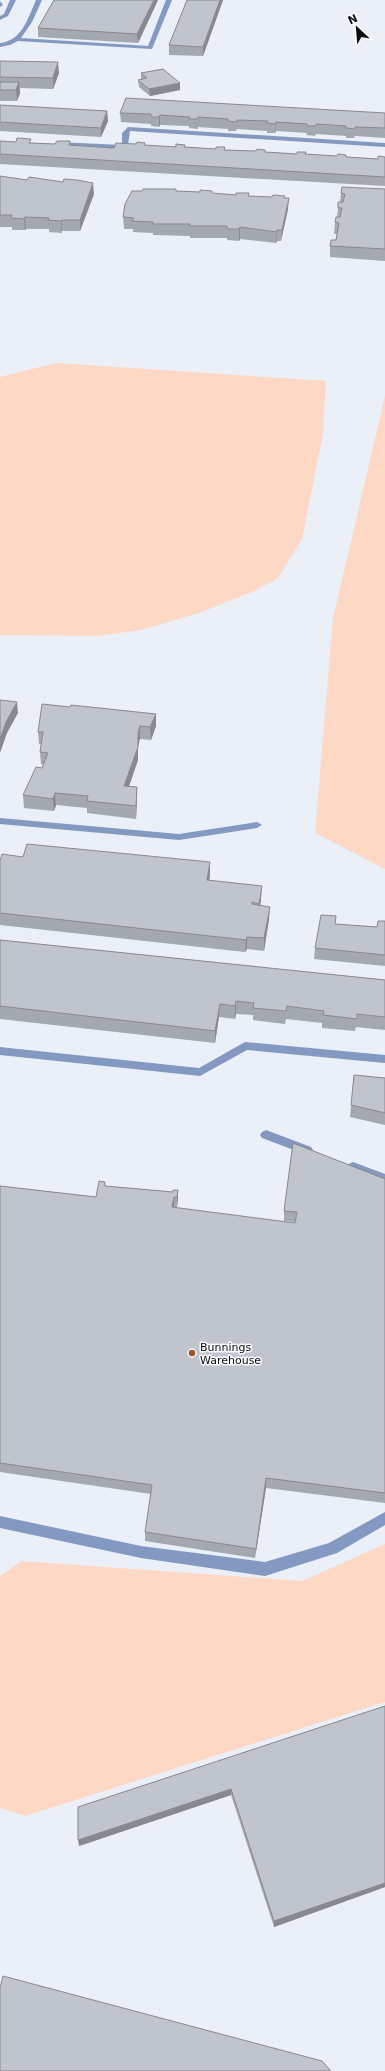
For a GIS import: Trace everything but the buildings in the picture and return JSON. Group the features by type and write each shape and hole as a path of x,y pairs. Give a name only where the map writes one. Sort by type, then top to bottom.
{"lane":[{"path":"0,18 6,15 13,0"},
{"path":"19,40 39,0"},
{"path":"0,45 7,46 19,40 150,48 168,0"},
{"path":"125,147 125,133 128,129 385,145"},
{"path":"47,144 138,148"},
{"path":"0,821 179,837 257,825"},
{"path":"0,1051 200,1072 245,1046 385,1059"},
{"path":"266,1135 318,1154"},
{"path":"340,1162 385,1179"},
{"path":"0,1522 141,1552 265,1569 332,1548 385,1518"}],"shaded area":[{"path":"56,363 326,381 323,433 302,539 278,578 252,592 199,613 141,630 97,636 0,635 0,377"},
{"path":"385,396 385,869 315,833 333,618"},
{"path":"385,1544 385,1702 25,1816 0,1808 0,1576 21,1561 302,1581"}],"place":[{"name":"Bunnings Warehouse","path":"192,1353"}]}
